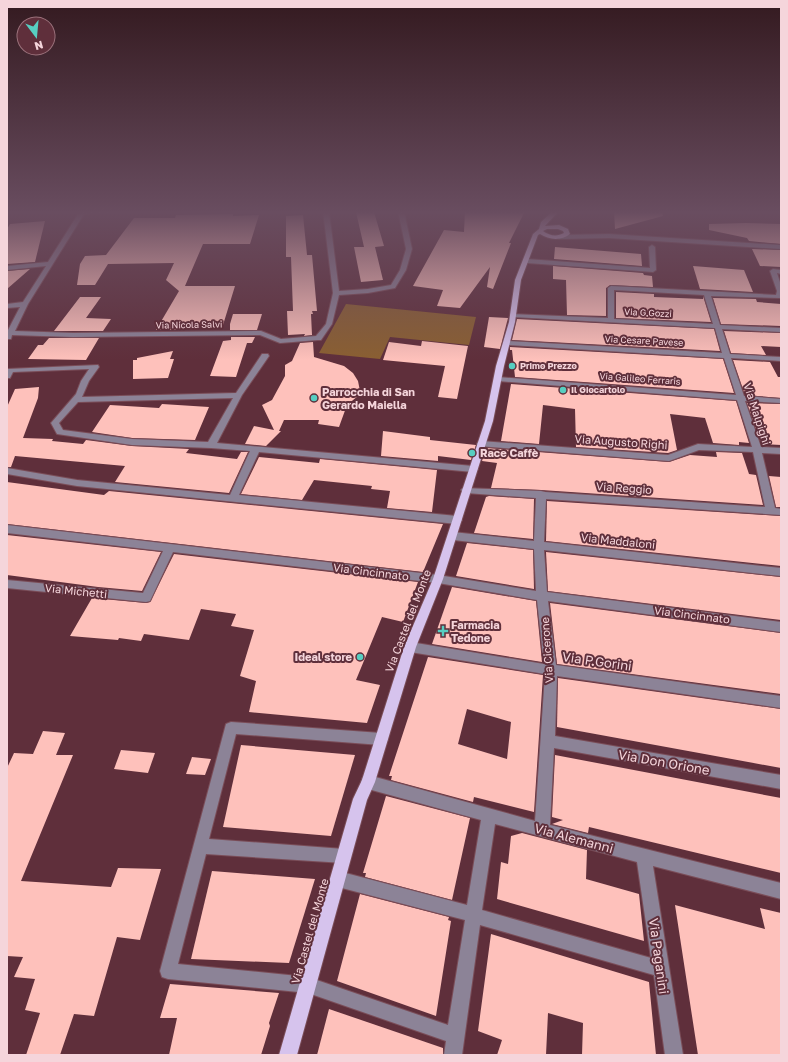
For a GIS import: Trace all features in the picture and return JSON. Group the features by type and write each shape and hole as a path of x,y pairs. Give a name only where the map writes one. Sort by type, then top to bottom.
{"main road":[{"name":"Via Castel del Monte","path":"288,1055 360,799 368,782 410,647 438,579 453,536 488,421 513,314 518,280 527,261"}],"street":[{"path":"9,336 25,304 52,261"},
{"name":"Via Nicola Salvi","path":"9,336 262,333 280,341 318,338 329,324 336,293 332,261"},
{"path":"336,293 368,291 393,287 403,270 406,261"},
{"path":"527,261 653,270 653,261"},
{"path":"7,268 50,264"},
{"path":"611,320 611,288 707,294 779,296 780,291 773,271 781,272"},
{"name":"Via Malpighi","path":"707,294 776,511"},
{"path":"7,306 25,304"},
{"name":"Via G.Gozzi","path":"513,314 781,330"},
{"name":"Via Cesare Pavese","path":"507,342 781,359"},
{"path":"211,445 238,396 265,356"},
{"path":"7,376 10,370 47,367 95,367 85,381 76,400 55,423 60,432 132,442 211,445 473,469"},
{"name":"Via Galileo Ferraris","path":"498,379 781,401"},
{"path":"76,400 238,396"},
{"name":"Via Augusto Righi","path":"481,444 669,458 698,447 781,451"},
{"path":"233,499 256,449"},
{"path":"7,471 76,483 457,520"},
{"name":"Via Reggio","path":"466,490 776,511"},
{"name":"Via Cicerone","path":"540,494 539,544 542,596 551,670 542,830"},
{"name":"Via Cincinnato","path":"7,529 438,579 542,596 781,627"},
{"name":"Via Maddaloni","path":"453,536 539,544 781,572"},
{"name":"Via Michetti","path":"7,584 146,598 170,548"},
{"name":"Via P.Gorini","path":"410,647 551,670 781,702"},
{"path":"381,739 231,728 168,971 308,985 455,1036"},
{"name":"Via Don Orione","path":"548,741 781,782"},
{"name":"Via Alemanni","path":"368,782 542,830 781,891"},
{"path":"453,1055 489,815"},
{"path":"201,846 344,856"},
{"name":"Via Paganini","path":"644,856 674,1055"},
{"path":"338,879 474,915 661,969"}],"shaded area":[{"path":"346,304 476,317 469,345 390,337 380,359 319,353"}],"building":[{"path":"7,261 35,261 35,262 7,264"},
{"path":"82,261 196,261 185,286 235,286 223,325 182,325 180,330 156,330 179,291 166,280 174,263 108,264 95,285 77,285 80,264"},
{"path":"291,261 312,261 317,311 312,311 313,314 311,314 312,335 288,335 287,311 293,311"},
{"path":"357,261 378,261 383,280 361,282"},
{"path":"427,261 504,261 493,289 487,287 490,267 460,308 437,306 443,290 413,286"},
{"path":"574,261 642,261 642,266"},
{"path":"757,261 781,261 781,267 760,266"},
{"path":"553,266 643,273 644,275 652,276 653,287 610,285 606,288 606,316 567,315 566,280 553,279"},
{"path":"693,266 744,270 753,292 700,289"},
{"path":"30,269 7,289 7,271"},
{"path":"616,292 654,294 654,297 703,299 703,296 711,322 616,318"},
{"path":"80,297 101,297 86,318 111,319 103,331 54,331"},
{"path":"713,298 756,299 757,302 781,304 781,326 721,324"},
{"path":"233,314 262,314 257,330 230,330"},
{"path":"489,317 508,318 500,349 484,347"},
{"path":"517,319 714,329 720,351 512,340"},
{"path":"724,331 781,333 781,347 761,346 766,355 731,353"},
{"path":"231,337 255,337 252,343 247,343 236,377 210,376 223,341 231,340"},
{"path":"49,338 99,338 86,360 28,359 38,345 43,345"},
{"path":"422,341 468,346 457,399 438,397 445,366 383,360 389,342 421,346"},
{"name":"Parrocchia di San Gerardo Maiella","path":"313,342 314,357 344,366 353,373 358,381 360,391 358,396 347,405 339,427 318,424 319,420 284,420 279,431 281,431 266,446 245,444 254,426 274,430 262,405 272,400 285,376 285,365 292,361 300,343"},
{"path":"510,347 723,359 734,393 515,377 512,350 510,350"},
{"path":"173,351 170,359 174,359 168,378 133,379 133,360"},
{"path":"733,360 770,362 778,377 781,377 781,398 745,395"},
{"path":"511,384 736,401 749,443 739,442 739,445 713,443 705,418 670,414 677,450 668,453 576,447 575,409 543,405 539,444 501,441"},
{"path":"39,387 38,398 23,438 53,439 52,441 83,444 86,440 132,446 189,449 186,453 237,459 241,452 248,452 229,493 115,482 125,466 15,456 11,467 7,467 7,407 15,389"},
{"path":"747,403 781,404 781,445 761,444"},
{"path":"162,404 209,407 195,440 132,438 92,432 110,405 159,408"},
{"path":"383,431 430,437 430,440 476,445 471,460 438,456 438,461 381,456"},
{"path":"486,448 669,462 690,455 717,457 716,452 742,453 749,474 756,475 763,505 491,488 497,463 482,461"},
{"path":"259,457 319,463 320,459 437,470 432,512 387,508 390,491 371,489 372,486 314,480 302,500 241,494"},
{"path":"769,476 781,477 781,507 776,507"},
{"path":"7,482 104,495 109,491 443,524 423,572 7,524"},
{"path":"486,497 534,499 533,539 474,533"},
{"path":"547,501 781,516 781,566 546,541"},
{"path":"7,535 161,552 142,591 98,587 7,575"},
{"path":"467,543 533,550 534,589 456,576"},
{"path":"546,552 781,577 781,620 548,591"},
{"path":"174,554 418,582 403,622 382,617 356,680 380,685 367,723 249,712 256,681 240,676 254,630 231,626 236,614 201,609 189,640 144,634 141,641 119,638 118,640 70,636 92,598 146,603 150,602"},
{"path":"452,587 536,601 542,662 432,644"},
{"path":"550,603 781,633 781,694 557,664"},
{"path":"428,657 543,675 534,812 474,797 473,802 391,780 392,776 389,776","holes":["467,709 511,722 507,759 458,744"]},
{"path":"558,678 781,709 781,768 557,727"},
{"path":"43,731 65,733 56,755 73,755 21,881 111,887 118,868 161,869 140,940 117,937 94,1016 74,1014 60,1055 26,1055 40,1013 25,1010 35,979 14,977 23,957 7,956 7,768 14,753 33,754"},
{"path":"241,745 355,755 331,836 223,827"},
{"path":"121,750 155,753 148,773 114,769"},
{"path":"555,755 781,798 781,873 589,827 588,833 552,824 563,820 552,817"},
{"path":"192,757 211,759 205,775 186,774"},
{"path":"386,796 470,818 452,900 365,877 366,873 363,873"},
{"path":"522,833 587,850 586,879 639,894 644,941 497,899 501,862 508,864 511,836"},
{"path":"212,871 315,879 289,963 191,959"},
{"path":"360,894 449,917 448,920 451,921 436,1016 337,981"},
{"path":"675,905 765,929 760,908 781,913 781,1055 698,1055"},
{"path":"491,934 649,982 656,1055 582,1055 583,1023 548,1013 546,1055 497,1055 502,1040 478,1031"},
{"path":"170,984 279,993 269,1023 270,1026 261,1055 169,1055 177,1018 160,1018"},
{"path":"329,1009 443,1048 443,1055 317,1055"}],"place":[{"name":"Primo Prezzo","path":"512,366"},
{"name":"Il Giocartolo","path":"563,390"},
{"name":"Parrocchia di San Gerardo Maiella","path":"314,398"},
{"name":"Race Caffè","path":"472,453"},
{"name":"Farmacia Tedone","path":"443,631"},
{"name":"Ideal store","path":"360,657"}]}
